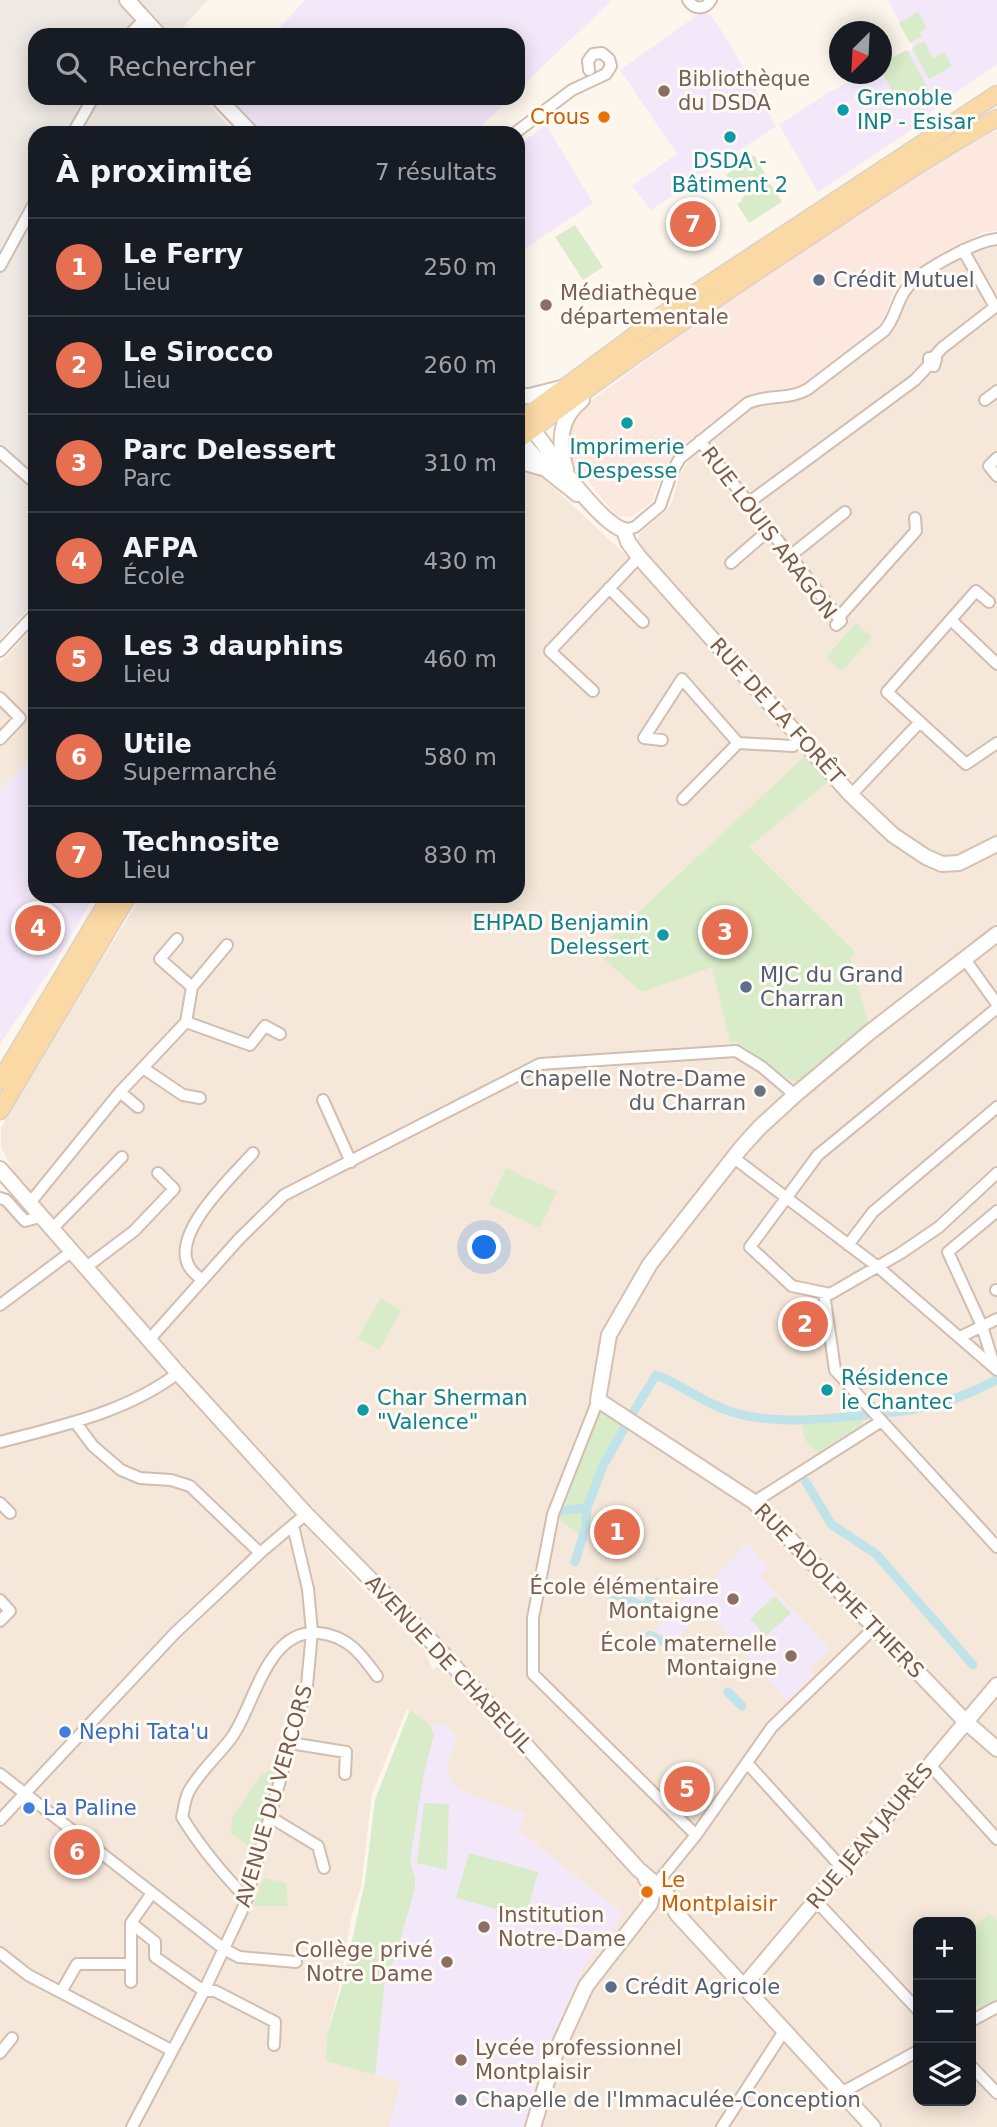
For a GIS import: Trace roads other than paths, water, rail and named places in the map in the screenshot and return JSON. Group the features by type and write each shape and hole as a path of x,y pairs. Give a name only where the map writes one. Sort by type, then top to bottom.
{"main road":[{"path":"525,417 659,317 997,94"},
{"path":"525,418 636,354 931,156 997,118"},
{"path":"0,1080 107,903"},
{"path":"1,1112 124,903"}],"street":[{"path":"127,0 153,28"},
{"path":"688,0 693,6 700,8 711,0"},
{"path":"136,28 145,19"},
{"path":"524,126 572,90 601,76 608,72 610,59 596,53 588,61 589,70 593,75 601,76"},
{"path":"572,90 589,70"},
{"path":"77,126 89,105"},
{"path":"225,105 244,126"},
{"path":"0,266 28,215"},
{"path":"624,530 635,527 660,506 675,466 680,458 700,441 754,401 793,395 808,389 884,331 892,320 902,294 912,282 964,250 997,239"},
{"path":"748,503 915,380 942,348 995,307 994,296 964,250"},
{"path":"567,474 561,437 566,417 574,406 624,367 636,354"},
{"path":"525,396 566,386"},
{"path":"985,400 997,391"},
{"name":"RUE DE LA FORÊT","path":"525,422 587,500 608,523 624,530 628,542 639,557 851,795 892,835 942,864 959,863 997,844"},
{"name":"RUE LOUIS ARAGON","path":"700,441 837,621 916,531 915,518"},
{"name":"RUE DE LA FORÊT","path":"525,446 547,470 587,500"},
{"path":"0,452 28,477"},
{"path":"997,458 989,466 997,476"},
{"path":"525,462 547,470"},
{"path":"790,556 845,512"},
{"path":"731,563 769,530"},
{"path":"593,691 550,651 639,557"},
{"path":"609,588 643,622"},
{"path":"989,602 976,592 887,692 966,764 997,743"},
{"path":"951,620 997,664"},
{"path":"0,651 28,621"},
{"path":"662,740 644,738 682,679 738,743 793,746 801,739"},
{"path":"0,698 20,718 0,739"},
{"path":"851,795 920,722"},
{"path":"683,799 738,743"},
{"path":"696,1835 533,1675 533,1618 553,1514 598,1401 609,1335 650,1264 760,1127 795,1095 997,934"},
{"path":"177,939 160,960 192,987"},
{"path":"27,1202 120,1092 186,1022 192,987 227,945"},
{"path":"964,958 997,1006 818,1155 750,1247 792,1286 830,1294 878,1267 939,1227 997,1173"},
{"path":"186,1022 250,1045 255,1057"},
{"path":"250,1045 265,1026 280,1034"},
{"path":"149,1340 239,1240 284,1195 540,1064 736,1051 795,1095"},
{"path":"143,1068 183,1095 200,1098"},
{"path":"120,1092 138,1107"},
{"path":"323,1100 351,1162"},
{"path":"848,1245 873,1212 997,1107"},
{"path":"202,1280 190,1268 187,1260 194,1224 253,1153"},
{"path":"51,1230 122,1157"},
{"name":"AVENUE DE CHABEUIL","path":"0,1158 2,1175 178,1373 306,1514 451,1663 641,1872 657,1883 677,1913 873,2127"},
{"path":"734,1158 878,1267 996,1368"},
{"path":"85,1268 134,1231 174,1189 158,1173"},
{"path":"0,1198 6,1200 25,1221 40,1217"},
{"path":"996,1368 982,1326 948,1252 997,1211"},
{"path":"0,1305 71,1252"},
{"path":"824,1293 835,1370 880,1422 997,1546"},
{"path":"960,1337 997,1319"},
{"path":"0,1442 75,1422 146,1392 178,1373"},
{"name":"RUE ADOLPHE THIERS","path":"598,1401 754,1502 965,1721 997,1749"},
{"path":"75,1422 93,1446 121,1470 140,1478 171,1480 190,1486 260,1553"},
{"path":"754,1502 880,1422"},
{"path":"0,1503 10,1513"},
{"path":"0,1820 174,1634 306,1514"},
{"name":"AVENUE DU VERCORS","path":"132,2127 204,1991 247,1899 307,1685 312,1632 309,1589 293,1526"},
{"path":"0,1600 10,1611 0,1621"},
{"path":"657,1883 696,1835 772,1727 875,1627"},
{"path":"247,1899 195,1840 182,1817 188,1792 234,1735 276,1653 292,1638 312,1632 330,1634 347,1642 361,1654 377,1676"},
{"name":"RUE JEAN JAURÈS","path":"743,1987 997,1685"},
{"path":"290,1743 346,1752 345,1774"},
{"path":"747,1763 843,1869"},
{"path":"929,1764 997,1839"},
{"path":"0,1774 224,1949 239,1957 296,1962"},
{"path":"270,1817 318,1846 324,1868"},
{"path":"533,2127 556,2052 586,1986 647,1908 653,1896 653,1890 641,1872"},
{"path":"131,1982 131,1923 152,1893"},
{"path":"816,1901 913,2005"},
{"path":"647,1908 662,1907 677,1913"},
{"path":"131,1923 155,1942 155,1957 204,1991 215,1991 275,2022 274,2045"},
{"path":"0,1953 28,1975 171,2050"},
{"path":"61,1992 76,1964 131,1964"},
{"path":"976,2018 997,2007"},
{"path":"722,2127 784,2031"},
{"path":"0,2053 12,2038"},
{"path":"841,2093 913,2054"},
{"path":"976,2071 997,2093"}],"waterway":[{"path":"631,1416 656,1375 714,1405 751,1417 800,1420 866,1415"},
{"path":"883,1413 913,1410 940,1403 994,1381"},
{"path":"575,1562 586,1526 587,1508 603,1466 626,1425"},
{"path":"806,1482 831,1524 876,1554 973,1665"},
{"path":"557,1511 587,1508"},
{"path":"609,1592 642,1606 647,1604 657,1582"},
{"path":"650,1635 671,1646"},
{"path":"699,1665 709,1674"},
{"path":"728,1692 742,1706"}],"place":[{"name":"Bibliothèque du DSDA","path":"664,91"},
{"name":"Grenoble INP - Esisar","path":"843,110"},
{"name":"Crous","path":"604,117"},
{"name":"DSDA - Bâtiment 2","path":"730,137"},
{"name":"Technosite","path":"693,224"},
{"name":"Crédit Mutuel","path":"819,280"},
{"name":"Médiathèque départementale","path":"546,305"},
{"name":"Imprimerie Despesse","path":"627,423"},
{"name":"AFPA","path":"38,928"},
{"name":"Parc Delessert","path":"725,932"},
{"name":"EHPAD Benjamin Delessert","path":"663,935"},
{"name":"MJC du Grand Charran","path":"746,987"},
{"name":"Chapelle Notre-Dame du Charran","path":"760,1091"},
{"name":"Le Sirocco","path":"805,1324"},
{"name":"Résidence le Chantec","path":"827,1390"},
{"name":"Char Sherman \"Valence\"","path":"363,1410"},
{"name":"Le Ferry","path":"617,1532"},
{"name":"École élémentaire Montaigne","path":"733,1599"},
{"name":"École maternelle Montaigne","path":"791,1656"},
{"name":"Nephi Tata'u","path":"65,1732"},
{"name":"Les 3 dauphins","path":"687,1789"},
{"name":"La Paline","path":"29,1808"},
{"name":"Utile","path":"77,1852"},
{"name":"Le Montplaisir","path":"647,1892"},
{"name":"Institution Notre-Dame","path":"484,1927"},
{"name":"Collège privé Notre Dame","path":"447,1962"},
{"name":"Crédit Agricole","path":"611,1987"},
{"name":"Lycée professionnel Montplaisir","path":"461,2060"},
{"name":"Chapelle de l'Immaculée-Conception","path":"461,2100"}]}
